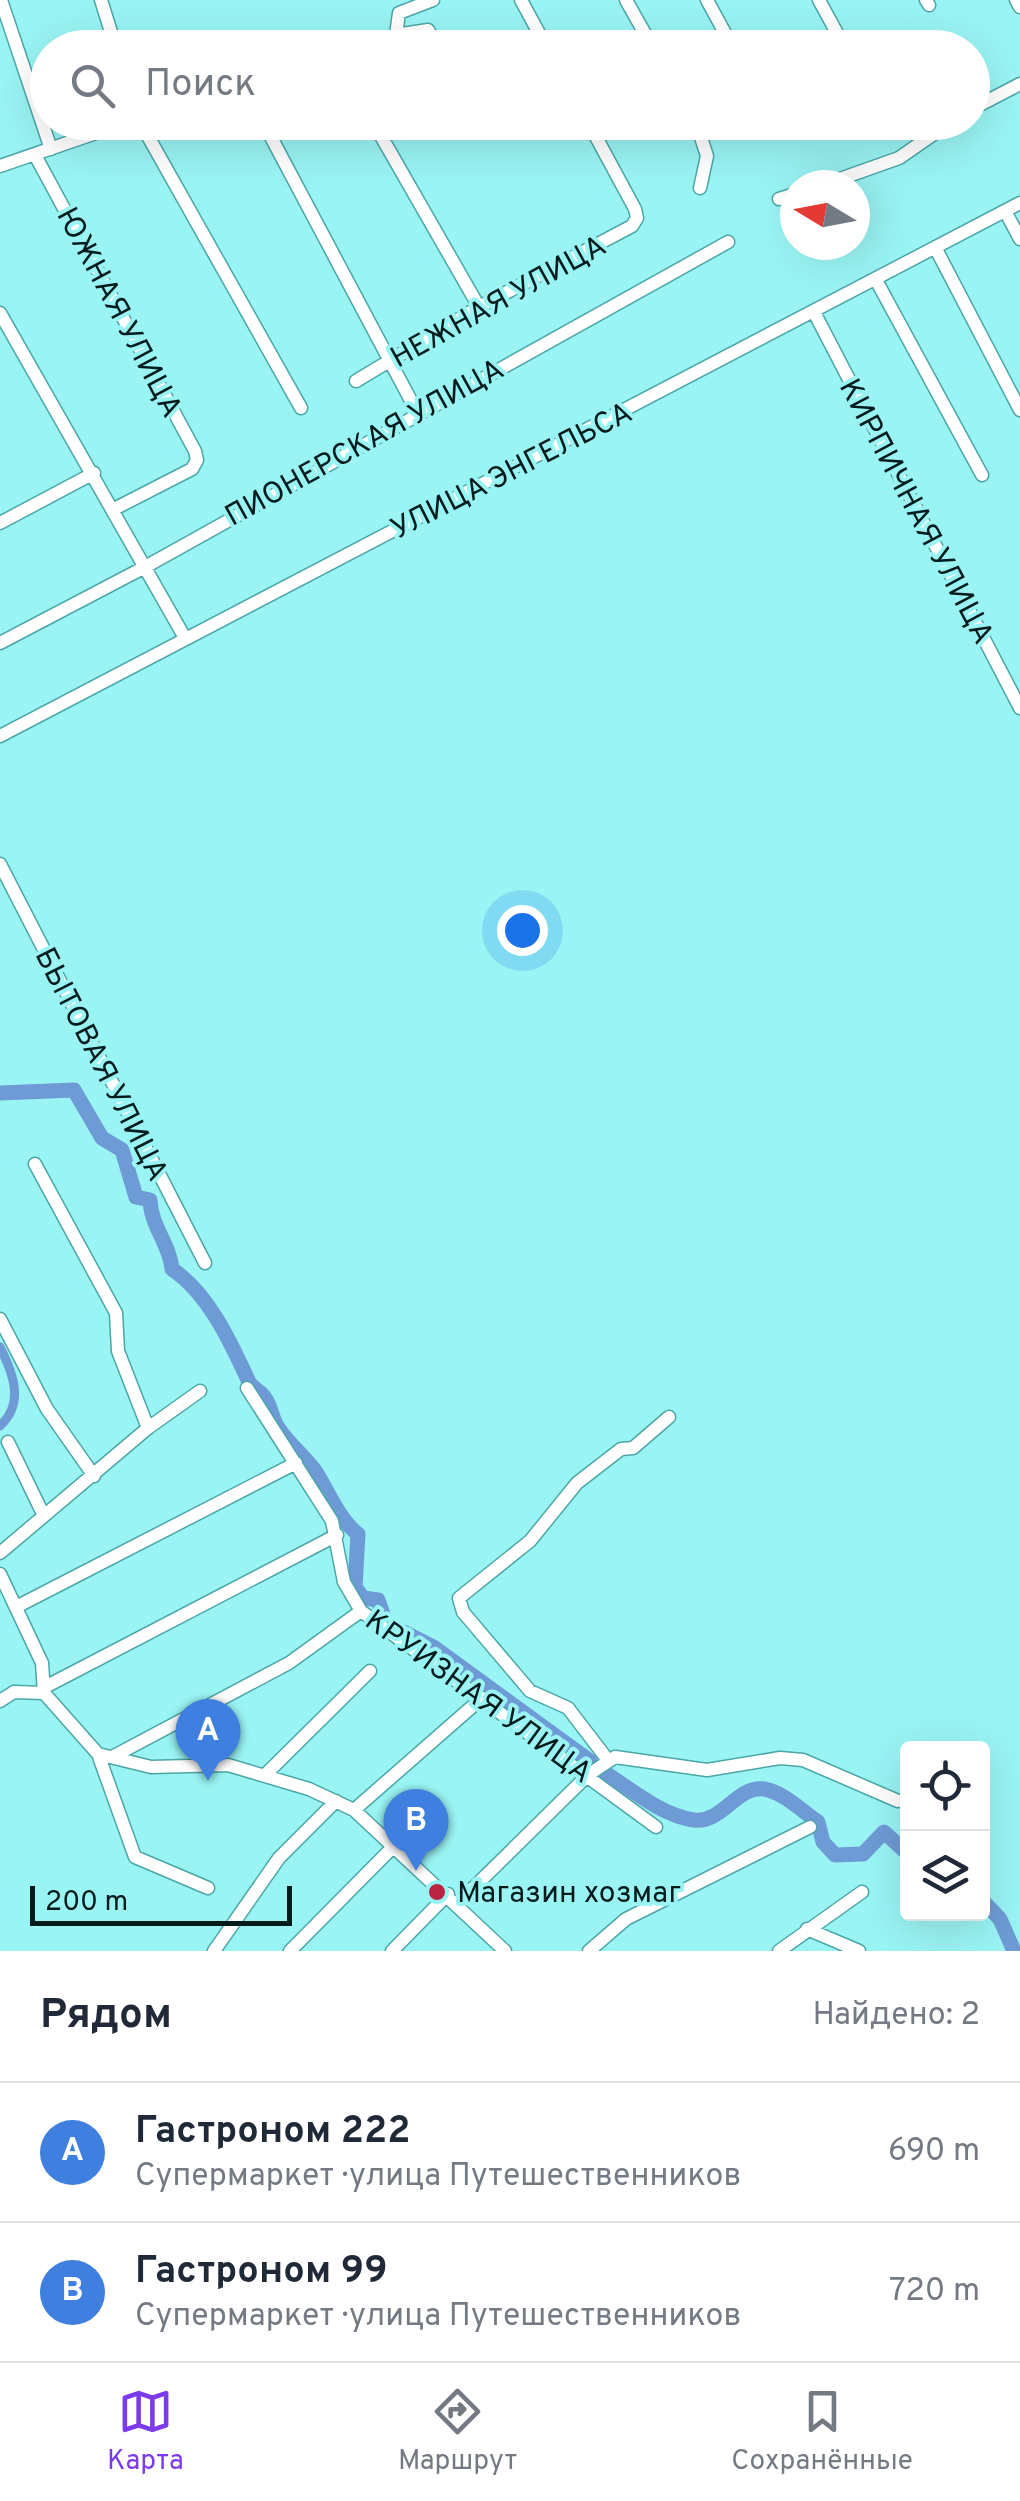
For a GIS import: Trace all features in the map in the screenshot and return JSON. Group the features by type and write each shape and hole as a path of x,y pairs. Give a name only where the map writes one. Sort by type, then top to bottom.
{"street":[{"path":"2,0 30,85"},
{"path":"100,0 110,30"},
{"path":"396,7 433,0"},
{"path":"520,0 536,30"},
{"path":"626,0 643,30"},
{"path":"706,0 723,30"},
{"path":"819,0 835,30"},
{"path":"1016,0 1020,7"},
{"path":"990,100 1020,84"},
{"path":"48,140 51,149"},
{"path":"0,166 77,140"},
{"path":"151,140 300,408"},
{"path":"272,140 417,412"},
{"path":"383,140 479,307"},
{"name":"НЕЖНАЯ УЛИЦА","path":"356,381 479,307 632,226 637,218 597,140"},
{"path":"700,188 707,156 702,140"},
{"path":"866,170 900,158 925,140"},
{"name":"ЮЖНАЯ УЛИЦА","path":"35,155 195,451 197,460 192,469 114,509"},
{"name":"УЛИЦА ЭНГЕЛЬСА","path":"0,736 815,314 1020,203"},
{"path":"1006,211 1020,239"},
{"name":"ПИОНЕРСКАЯ УЛИЦА","path":"0,643 145,567 728,242"},
{"path":"936,249 1020,410"},
{"path":"876,280 982,474"},
{"path":"0,313 185,638"},
{"name":"КИРПИЧНАЯ УЛИЦА","path":"815,314 1020,708"},
{"path":"0,523 94,473"},
{"name":"БЫТОВАЯ УЛИЦА","path":"0,864 205,1263"},
{"path":"35,1164 116,1313 118,1352 148,1428"},
{"path":"0,1319 46,1409 94,1476"},
{"name":"КРУИЗНАЯ УЛИЦА","path":"247,1388 337,1535 344,1582 362,1610 656,1827"},
{"path":"0,1553 148,1428 200,1391"},
{"path":"607,1759 568,1708 530,1691 464,1612 459,1598 530,1541 577,1482 621,1449 633,1448 668,1418"},
{"path":"8,1442 44,1516"},
{"path":"16,1607 296,1463"},
{"path":"0,1700 14,1692 44,1690 337,1535"},
{"path":"0,1574 42,1663 44,1690 105,1756 135,1856 208,1888"},
{"path":"105,1756 290,1663 362,1610"},
{"path":"265,1775 370,1671"},
{"path":"354,1810 482,1698"},
{"path":"105,1756 152,1767 228,1765 336,1801 354,1810 505,1951"},
{"path":"392,1951 607,1759 707,1770 780,1758 803,1760 898,1801"},
{"path":"214,1951 279,1858 336,1801"},
{"path":"589,1951 626,1919 810,1827"},
{"path":"290,1951 393,1846"},
{"path":"780,1951 862,1892"},
{"path":"807,1929 859,1951"}],"waterway":[{"path":"0,1093 74,1090 102,1138 122,1150 136,1197 150,1200 172,1269 208,1305 249,1382 267,1401 277,1426 316,1472 340,1514 358,1534 355,1587 363,1598 378,1600 386,1623 435,1648 590,1761"},
{"path":"0,1347 14,1388 12,1408 0,1426"},
{"path":"604,1772 658,1807 682,1817 704,1820 746,1793 764,1789 785,1798 818,1822 823,1842 835,1855 863,1854 884,1832 900,1847"},
{"path":"990,1908 1000,1919 1014,1951"}],"place":[{"name":"Гастроном 222","path":"208,1781"},
{"name":"Гастроном 99","path":"416,1871"},
{"name":"Магазин хозмаг","path":"437,1892"}]}
